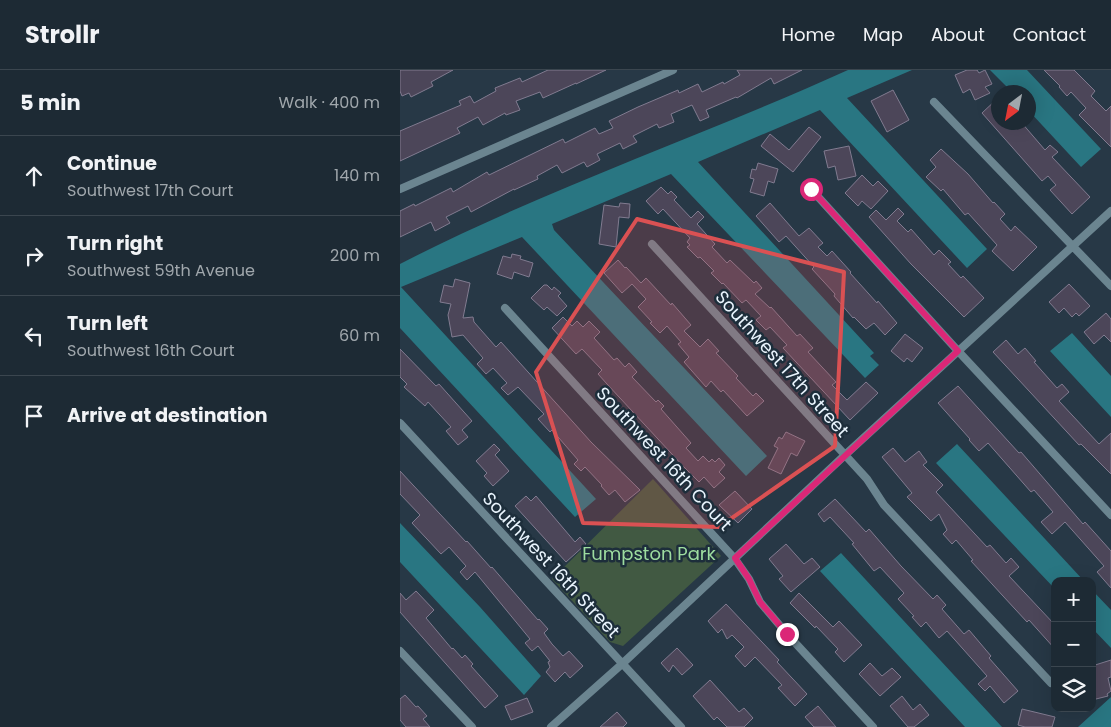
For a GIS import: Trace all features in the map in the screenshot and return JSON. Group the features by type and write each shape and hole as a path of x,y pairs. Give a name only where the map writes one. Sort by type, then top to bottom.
{"street":[{"path":"400,189 673,70"},
{"path":"934,102 1111,286"},
{"path":"811,189 958,351 1111,515"},
{"path":"551,727 622,664 845,455 1111,211"},
{"name":"Southwest 17th Street","path":"652,244 867,479 884,505 1051,683"},
{"name":"Southwest 16th Court","path":"505,308 735,558 749,579 760,602 872,727"},
{"name":"Southwest 16th Street","path":"400,423 681,727"},
{"path":"400,650 472,727"}],"highlighted area":[{"path":"637,219 844,272 835,446 719,527 583,523 536,372"}],"green space":[{"name":"Fumpston Park","path":"653,479 721,556 623,646 610,642 552,579"}],"water":[{"path":"848,70 912,70 847,98 987,249 967,268 820,110 698,162 874,353 870,356 879,365 865,378 671,174 552,224 554,230 767,456 746,476 522,237 401,287 596,499 575,517 400,328 400,264 510,211"},
{"path":"990,70 1027,70 1101,149 1081,167 1036,119 1036,85 1005,85"},
{"path":"1072,333 1111,376 1111,417 1050,351"},
{"path":"957,444 1080,577 1051,577 1051,585 936,463"},
{"path":"400,523 480,607 541,676 524,695 400,562"},
{"path":"841,553 1002,727 965,727 820,571"},
{"path":"1096,594 1111,610 1111,648 1096,632"},
{"path":"1111,697 1111,727 1078,727 1096,712"}],"building":[{"path":"400,70 453,70 431,82 433,86 411,97 409,93 402,96 400,91"},
{"path":"548,70 606,70 543,98 540,92 516,101 520,110 506,115 505,113 483,125 478,117 457,128 460,133 400,161 400,131 461,105 459,101 470,96 474,103 496,91 495,88 520,78 522,82"},
{"path":"737,70 802,70 774,84 771,78 737,98 706,110 709,117 700,121 692,105 671,114 674,122 659,128 657,124 633,136 637,142 623,149 620,143 597,154 600,160 587,167 584,162 562,173 557,165 537,176 538,179 514,189 471,212 468,206 446,217 450,223 435,231 431,222 400,237 400,211 414,204 415,206 451,188 453,192 487,172 489,175 563,139 565,143 595,128 599,134 613,128 609,121 678,90 679,93 698,84 702,92 723,82 724,84 740,75"},
{"path":"967,70 977,70 979,73 985,70 992,84 985,87 990,93 975,100 970,89 963,93 955,75"},
{"path":"1044,70 1074,70 1095,91 1091,96 1106,111 1111,106 1111,147 1079,115 1086,108 1071,92 1067,96"},
{"path":"893,90 909,120 887,132 871,101"},
{"path":"991,105 991,123 982,113"},
{"path":"809,127 821,137 793,172 761,146 770,134 789,150"},
{"path":"997,130 1028,130 1045,150 1050,145 1058,152 1052,157 1090,197 1072,214 1050,190 1056,185 1048,176 1042,181"},
{"path":"849,146 856,176 838,180 835,166 828,168 824,151"},
{"path":"941,149 968,174 1005,214 1000,219 1011,231 1015,226 1037,247 1013,271 992,251 997,245 968,213 965,215 943,189 941,191 926,177 936,167 930,160"},
{"path":"758,163 778,169 774,183 768,181 764,196 750,192 754,179 750,178 752,169 756,170"},
{"path":"862,175 873,186 878,181 888,191 871,209 862,201 858,206 845,193"},
{"path":"661,187 668,194 671,191 677,197 674,200 691,218 698,211 704,217 697,224 715,244 712,247 727,263 730,260 754,283 756,281 762,288 755,294 771,307 797,336 800,334 813,348 808,352 836,382 832,385 847,400 866,382 878,393 850,420 783,348 787,345 770,327 766,330 756,320 761,316 746,300 742,303 711,273 714,271 687,247 690,245 687,242 690,238 663,209 658,214 646,201"},
{"path":"620,203 630,204 629,218 619,217 616,247 599,244 604,205 619,207"},
{"path":"770,203 799,236 809,228 823,243 818,247 827,256 832,251 877,303 878,301 897,323 885,335 874,323 866,329 853,318 834,296 835,294 812,269 814,267 786,236 779,242 756,216"},
{"path":"898,208 904,214 897,221 908,232 911,229 934,255 939,250 951,262 948,264 961,278 963,276 984,298 964,317 911,264 869,217 876,210 886,220"},
{"path":"512,254 521,256 520,259 533,263 529,277 514,272 512,279 497,274 503,256 511,258"},
{"path":"618,260 641,283 646,278 671,305 672,303 691,325 684,331 700,347 708,339 719,351 716,353 738,376 736,378 753,396 756,393 764,401 747,416 723,390 721,392 711,381 706,387 684,362 689,357 678,344 681,342 667,326 660,333 638,307 646,299 632,284 622,293 604,273"},
{"path":"455,279 470,283 463,318 473,317 474,322 496,347 501,342 591,442 640,490 625,502 615,490 609,495 585,467 581,471 574,464 578,460 552,430 550,432 538,419 544,414 518,387 508,395 501,388 507,383 493,368 486,374 477,364 483,358 463,335 452,337 448,315 451,304 440,302 444,285 453,287"},
{"path":"1069,284 1090,306 1079,316 1076,313 1072,317 1064,308 1059,313 1049,302"},
{"path":"544,285 547,285 552,290 554,287 561,293 558,296 567,306 557,316 547,307 544,310 531,298"},
{"path":"1106,313 1111,319 1111,342 1104,335 1094,344 1084,332"},
{"path":"563,317 572,326 577,321 583,327 589,321 600,332 594,338 614,360 617,358 625,367 629,363 637,372 632,377 656,402 658,400 664,406 661,409 691,443 686,448 698,461 703,456 709,462 712,459 715,462 719,458 725,465 719,472 725,478 714,488 704,477 699,482 598,374 602,370 582,349 576,354 552,328"},
{"path":"905,334 923,348 912,362 907,358 904,362 891,351"},
{"path":"1006,340 1018,354 1025,348 1036,361 1034,362 1057,388 1062,384 1069,392 1059,401 1099,444 1111,433 1111,474 1081,444 1079,445 993,352"},
{"path":"400,349 436,386 439,384 472,421 462,430 468,437 458,445 446,431 451,427 428,402 425,406 404,387 407,384 400,377"},
{"path":"958,386 1019,453 1021,452 1083,524 1085,522 1111,551 1111,588 1097,572 1104,566 1065,522 1052,534 1041,522 1053,512 1034,490 1031,492 988,443 979,451 938,403"},
{"path":"786,432 805,441 797,456 791,453 781,474 768,468 778,448 774,446 779,437 782,439"},
{"path":"494,444 500,450 495,455 509,471 493,486 484,476 487,473 476,461"},
{"path":"893,448 905,462 919,451 927,462 923,465 943,485 936,492 987,547 990,545 1006,563 1011,558 1019,567 1009,576 1051,621 1051,645 1029,620 1027,622 971,561 973,560 956,540 952,544 943,534 947,530 939,514 931,521 907,497 912,493 882,457"},
{"path":"400,471 492,567 548,629 544,633 563,656 569,651 583,666 570,678 565,672 555,682 546,672 550,667 548,662 550,661 538,646 532,651 525,643 530,639 475,572 467,580 460,572 466,566 449,547 441,554 412,523 420,515 400,494"},
{"path":"735,491 752,509 738,523 719,505"},
{"path":"526,496 531,501 536,496 575,542 580,537 586,544 566,562 515,506"},
{"path":"835,499 866,532 869,529 933,599 937,595 946,605 942,609 964,634 969,630 991,656 989,658 1018,691 1004,703 990,686 985,691 978,684 987,676 947,631 939,638 926,622 921,627 912,617 914,616 898,599 904,593 880,567 874,571 852,544 854,543 830,517 824,522 818,514"},
{"path":"786,544 804,564 812,558 820,567 791,592 779,579 783,576 769,559"},
{"path":"416,591 434,610 426,618 452,649 462,658 465,655 473,664 471,666 498,696 485,708 400,612 400,593 406,600"},
{"path":"799,593 833,627 839,621 862,645 844,662 835,652 838,649 790,603"},
{"path":"726,604 779,660 777,662 807,694 795,706 778,688 782,685 755,657 745,667 735,656 744,647 732,635 727,639 722,629 718,633 708,621"},
{"path":"677,648 693,665 682,675 673,665 669,672 661,663"},
{"path":"1111,660 1111,677 1108,678 1111,691 1107,694 1108,696 1096,699 1096,667 1096,665"},
{"path":"870,663 882,676 892,668 901,677 880,696 859,674"},
{"path":"710,680 739,712 744,708 753,718 744,727 727,727 717,717 714,720 693,696"},
{"path":"405,695 427,716 423,719 430,727 406,727 400,720 400,699"},
{"path":"902,696 913,710 920,704 929,715 914,727 908,727 890,706"},
{"path":"527,698 533,712 511,720 505,706"},
{"path":"818,706 836,727 814,727 805,717"},
{"path":"1022,709 1055,717 1052,727 1025,727 1018,725"},
{"path":"617,712 627,723 623,727 600,727"}],"route":[{"path":"787,634 760,602 749,579 735,558 958,351 811,189"}]}
